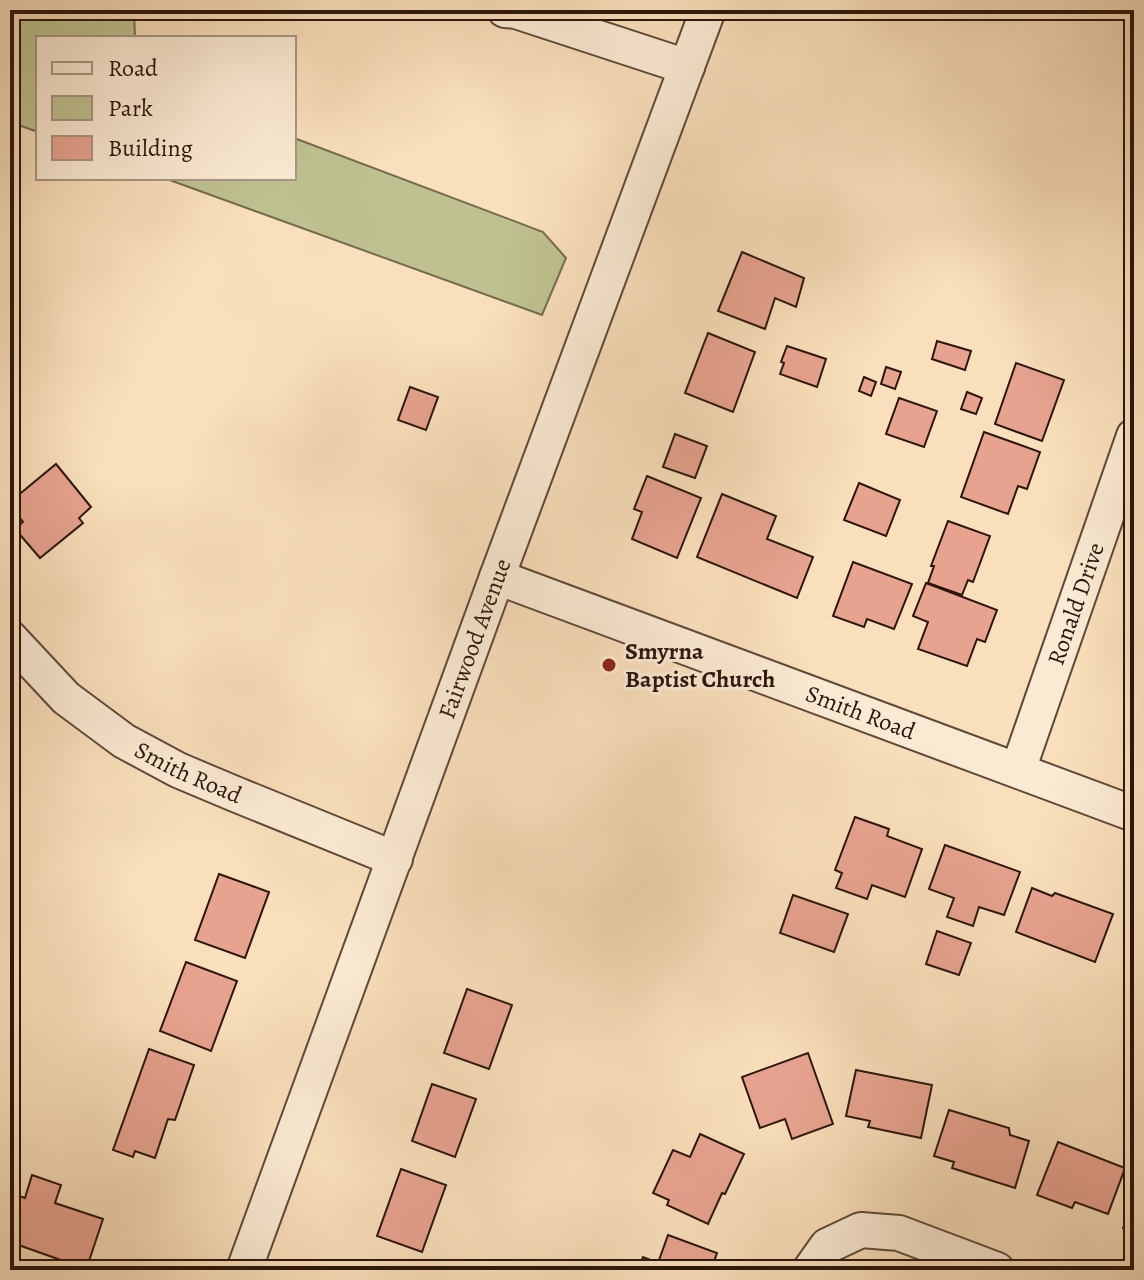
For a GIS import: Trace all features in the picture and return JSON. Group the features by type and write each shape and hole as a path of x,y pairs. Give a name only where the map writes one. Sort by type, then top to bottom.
{"street":[{"path":"505,10 516,10 687,67"},
{"name":"Fairwood Avenue","path":"244,1270 708,10"},
{"name":"Ronald Drive","path":"1018,770 1134,436"},
{"name":"Smith Road","path":"497,577 1134,814"},
{"name":"Smith Road","path":"10,638 66,698 124,741 178,770 395,859"},
{"path":"810,1270 827,1246 861,1230 899,1233 997,1270"}],"green space":[{"path":"10,10 134,10 135,36 36,36 36,131 10,122"},
{"path":"296,139 543,232 566,258 542,315 170,180 296,180"}],"building":[{"path":"742,252 804,278 796,307 775,298 765,329 718,311"},
{"path":"708,333 755,352 733,412 685,393"},
{"path":"937,341 971,351 965,370 932,359"},
{"path":"787,346 826,359 817,387 780,374"},
{"path":"1016,363 1064,380 1042,441 995,424"},
{"path":"886,367 901,372 895,389 881,384"},
{"path":"864,377 876,382 871,396 859,391"},
{"path":"410,387 438,397 426,430 398,420"},
{"path":"967,392 982,398 976,414 961,409"},
{"path":"899,398 937,411 924,447 886,434"},
{"path":"984,432 1040,452 1027,489 1018,486 1008,514 961,497"},
{"path":"675,434 707,446 695,478 663,467"},
{"path":"56,464 91,507 79,518 83,523 40,558 15,529 23,522 10,502"},
{"path":"647,476 701,498 677,558 632,539 642,512 634,509"},
{"path":"859,483 900,500 886,536 844,520"},
{"path":"722,494 776,516 767,539 813,557 797,598 697,557"},
{"path":"948,521 990,536 973,582 968,580 962,595 928,583"},
{"path":"853,562 912,584 894,629 867,619 864,627 833,616"},
{"path":"926,583 997,610 985,642 977,639 967,666 918,649 928,622 913,616"},
{"path":"855,817 889,829 887,836 922,849 905,897 872,885 867,899 836,888 842,873 835,870"},
{"path":"945,845 1020,872 1004,915 979,907 973,926 947,917 954,898 929,889"},
{"path":"219,874 269,892 245,958 195,940"},
{"path":"1032,888 1113,914 1095,962 1016,932"},
{"path":"793,895 848,914 834,952 780,933"},
{"path":"937,931 971,943 959,975 926,964"},
{"path":"186,962 237,981 211,1051 160,1031"},
{"path":"467,989 512,1005 489,1069 444,1053"},
{"path":"149,1049 194,1065 175,1120 168,1119 155,1158 135,1151 133,1157 113,1150"},
{"path":"808,1053 833,1124 792,1139 785,1119 760,1128 742,1077"},
{"path":"856,1070 932,1085 921,1138 868,1127 870,1121 846,1116"},
{"path":"432,1084 476,1099 455,1157 412,1141"},
{"path":"949,1110 1009,1128 1010,1135 1029,1141 1015,1188 952,1168 954,1162 934,1156"},
{"path":"700,1134 744,1154 708,1224 667,1205 669,1200 653,1193 673,1150 690,1157"},
{"path":"1058,1142 1125,1168 1108,1214 1075,1202 1072,1208 1037,1195"},
{"path":"401,1169 446,1185 422,1252 377,1236"},
{"path":"32,1175 61,1185 55,1203 103,1219 86,1270 67,1270 69,1263 10,1242 10,1193 25,1198"},
{"path":"1134,1201 1134,1233 1123,1228"},
{"path":"668,1235 717,1253 711,1270 638,1270 643,1257 658,1263"}],"place":[{"name":"Smyrna Baptist Church","path":"609,665"}]}
